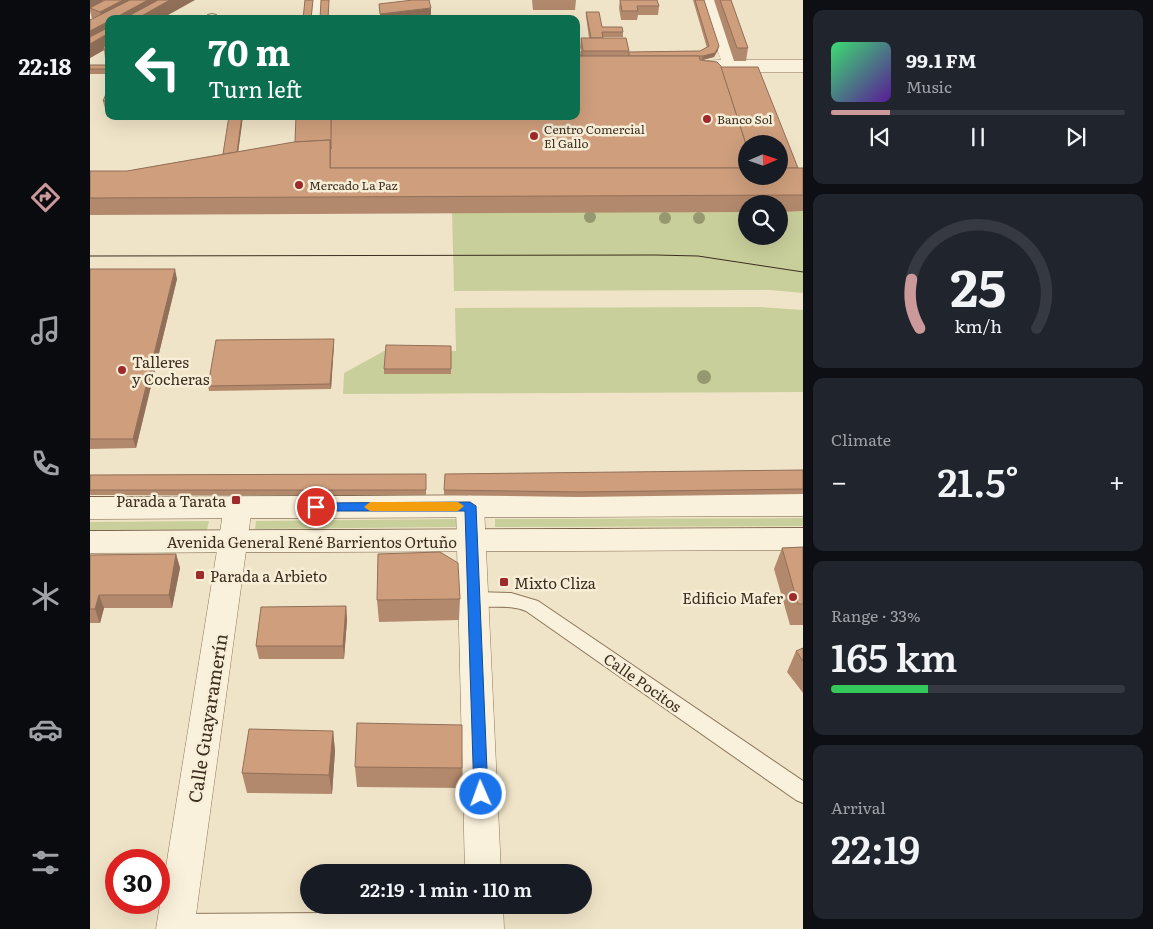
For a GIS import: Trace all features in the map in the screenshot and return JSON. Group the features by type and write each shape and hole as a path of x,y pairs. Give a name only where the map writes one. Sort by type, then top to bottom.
{"main road":[{"path":"316,15 318,0"},
{"path":"708,0 732,66"},
{"path":"665,66 803,66"},
{"path":"90,508 803,505"},
{"path":"470,506 475,599 483,864"},
{"name":"Calle Guayaramerín","path":"175,927 238,507"},
{"name":"Avenida General René Barrientos Ortuño","path":"90,542 803,538"}],"lane":[{"name":"Calle Pocitos","path":"475,599 521,600 532,606 803,793"},
{"path":"175,927 485,919"}],"green space":[{"path":"738,211 738,245 788,245 788,211 803,211 803,293 770,290 454,291 452,212"},
{"path":"760,307 803,310 803,392 343,394 344,373 386,350 456,351 455,308"},
{"path":"803,518 803,526 495,527 495,519"},
{"path":"457,519 457,527 255,529 256,521"},
{"path":"209,521 207,530 90,530 90,522"}],"building":[{"path":"105,0 123,0 100,12 90,8"},
{"path":"130,0 148,0 120,15 105,15 105,23 90,31 90,20"},
{"path":"158,0 170,0 143,15 130,15"},
{"path":"305,0 313,0 311,15 303,15"},
{"path":"321,0 329,0 328,15 320,15"},
{"path":"429,0 431,8 380,14 379,4"},
{"path":"620,0 657,0 659,6 637,6 638,11 622,11"},
{"path":"695,0 704,0 719,46 715,53 703,56 629,56 629,52 700,51 709,46"},
{"path":"720,0 731,0 748,48 737,48"},
{"path":"586,12 599,12 602,27 622,27 623,32 602,32 603,38 591,38"},
{"path":"105,29 105,35 90,44 90,37"},
{"path":"581,38 626,38 629,51 583,51"},
{"name":"Centro Comercial El Gallo","path":"580,56 699,56 700,60 717,62 721,66 743,135 738,135 738,168 330,168 331,120 580,120"},
{"path":"90,65 105,65 105,69 90,69"},
{"path":"721,67 758,67 785,135 743,135"},
{"path":"228,120 241,120 237,152 223,154"},
{"path":"296,120 331,120 331,149 330,140 295,142"},
{"path":"330,140 330,168 738,168 738,185 788,185 788,168 803,168 803,195 90,198 90,171 127,171 294,142"},
{"path":"788,143 798,168 788,168"},
{"name":"Talleres y Cocheras","path":"90,269 175,269 133,439 90,439"},
{"path":"334,339 330,384 208,386 216,340"},
{"path":"386,345 451,346 451,369 384,369"},
{"path":"803,470 803,489 579,492 444,490 445,474"},
{"path":"426,474 426,490 90,490 90,475"},
{"path":"803,547 803,604 798,604 782,548"},
{"path":"440,552 458,563 460,599 377,600 378,554"},
{"path":"176,554 169,595 99,595 95,609 90,609 90,555"},
{"path":"346,606 343,646 256,646 261,607"},
{"path":"803,648 803,661 796,651"},
{"path":"357,723 462,725 462,768 355,767"},
{"path":"249,729 333,731 329,775 242,773"}],"tram line":[{"path":"90,256 655,255 698,256 803,272"}],"slow traffic":[{"path":"370,507 458,506"}],"place":[{"name":"Banco Sol","path":"707,119"},
{"name":"Centro Comercial El Gallo","path":"534,136"},
{"name":"Mercado La Paz","path":"299,185"},
{"name":"Talleres y Cocheras","path":"122,370"},
{"name":"Parada a Tarata","path":"236,500"},
{"name":"Parada a Arbieto","path":"200,575"},
{"name":"Mixto Cliza","path":"504,582"},
{"name":"Edificio Mafer","path":"793,597"}],"route":[{"path":"316,507 470,506 481,794"}]}
